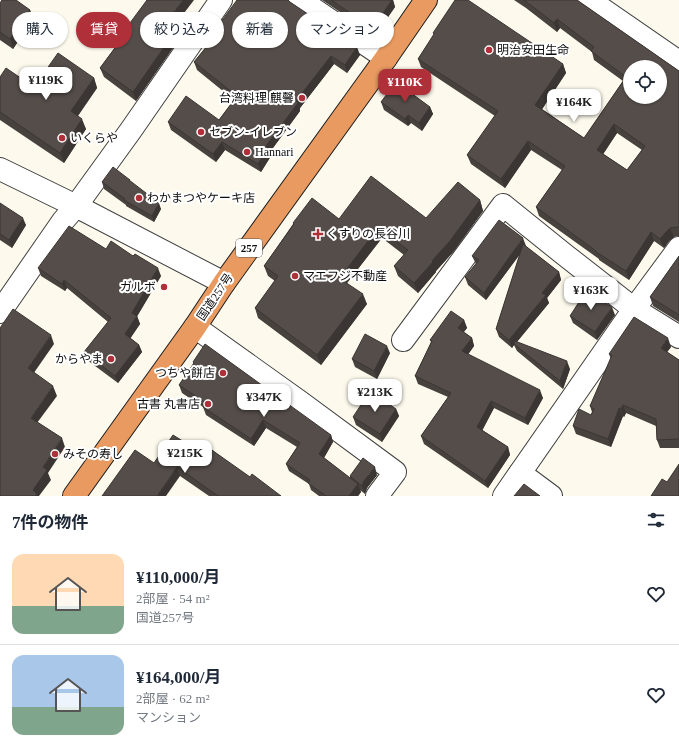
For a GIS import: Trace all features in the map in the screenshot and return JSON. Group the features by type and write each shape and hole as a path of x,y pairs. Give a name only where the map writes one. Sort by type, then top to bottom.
{"highway":[{"name":"国道257号","path":"74,496 426,0"}],"street":[{"path":"0,312 63,222 131,130 221,0"},
{"path":"300,0 386,58"},
{"path":"589,0 679,62"},
{"path":"0,169 76,206 224,283"},
{"path":"403,340 503,205 634,309 679,337"},
{"path":"504,496 634,309 679,248"},
{"path":"195,327 396,472 377,496"},
{"path":"520,473 551,496"}],"building":[{"path":"2,0 16,0 30,10 29,12 12,12 12,36 10,39 0,32 0,3"},
{"path":"147,0 183,0 174,12 140,12 140,48 164,48 133,92 100,68 115,48 132,48 132,20"},
{"path":"237,0 288,0 305,12 296,12 296,48 356,48 345,65 331,56 296,101 298,103 266,146 268,148 258,164 222,142 213,154 168,122 186,96 219,120 237,96 194,62 205,48 224,48 224,18"},
{"path":"331,0 392,0 384,12 349,12"},
{"path":"455,0 468,0 563,64 535,105 584,138 623,81 623,104 667,104 667,63 679,71 679,227 670,228 660,239 651,232 626,271 596,252 536,207 565,166 528,141 501,179 467,155 498,111 418,59 434,34 433,33","holes":["614,124 645,146 627,170 597,150"]},
{"path":"524,0 577,0 663,60 623,60 623,75 591,51 594,47 557,19 554,23"},
{"path":"58,53 94,78 71,111 82,119 60,153 0,112 0,77 6,68 34,87"},
{"path":"396,82 430,107 419,123 408,115 405,119 381,102"},
{"path":"113,167 159,203 152,216 124,200 125,199 102,182"},
{"path":"371,176 426,218 458,182 480,200 450,241 414,283 394,266 408,250 378,228 343,274 344,276 342,280 363,294 317,355 255,308 278,276 264,266 312,198 339,219"},
{"path":"0,203 23,218 9,240 0,234"},
{"path":"499,220 523,238 484,293 465,277 479,260 472,256"},
{"path":"69,226 106,249 111,241 133,256 135,254 158,268 132,313 137,316 125,334 139,345 115,376 84,352 111,318 64,280 62,284 38,268"},
{"path":"523,244 559,272 542,293 546,295 509,340 496,329"},
{"path":"679,256 679,315 650,297"},
{"path":"586,291 612,307 595,332 570,316"},
{"path":"13,309 51,335 28,368 53,386 31,418 62,438 43,467 47,470 33,490 37,494 35,496 0,496 0,328"},
{"path":"451,311 464,320 458,328 472,338 462,351 540,390 525,418 491,401 477,427 508,447 485,481 421,436 451,393 415,376 432,341 430,340"},
{"path":"634,317 668,338 661,348 679,360 679,439 657,440 656,419 623,405 621,409 619,408 608,439 573,426 579,409 591,415 594,409 590,406 612,355 609,354"},
{"path":"365,334 387,346 374,371 352,359"},
{"path":"515,341 567,361 560,381 514,344"},
{"path":"205,344 331,435 319,454 358,484 349,496 326,496 308,483 310,480 286,464 300,443 263,420 251,439 203,407 206,403 179,385"},
{"path":"370,391 396,409 380,434 353,417"},
{"path":"173,435 205,455 209,448 250,477 252,474 281,496 218,496 177,467 157,496 102,496 135,450 154,463"},
{"path":"363,458 375,467 362,486 350,476"},
{"path":"679,464 679,496 651,496 662,479 667,482"},
{"path":"524,484 540,496 514,496"}],"place":[{"name":"明治安田生命","path":"489,50"},
{"name":"台湾料理 麒馨","path":"302,98"},
{"name":"セブン-イレブン","path":"201,132"},
{"name":"いくらや","path":"62,138"},
{"name":"Hannari","path":"247,152"},
{"name":"わかまつやケーキ店","path":"139,198"},
{"name":"くすりの長谷川","path":"318,234"},
{"name":"マエフジ不動産","path":"295,276"},
{"name":"ガルボ","path":"164,287"},
{"name":"からやま","path":"111,359"},
{"name":"つちや餅店","path":"223,373"},
{"name":"古書 丸書店","path":"208,404"},
{"name":"みその寿し","path":"55,454"}]}
